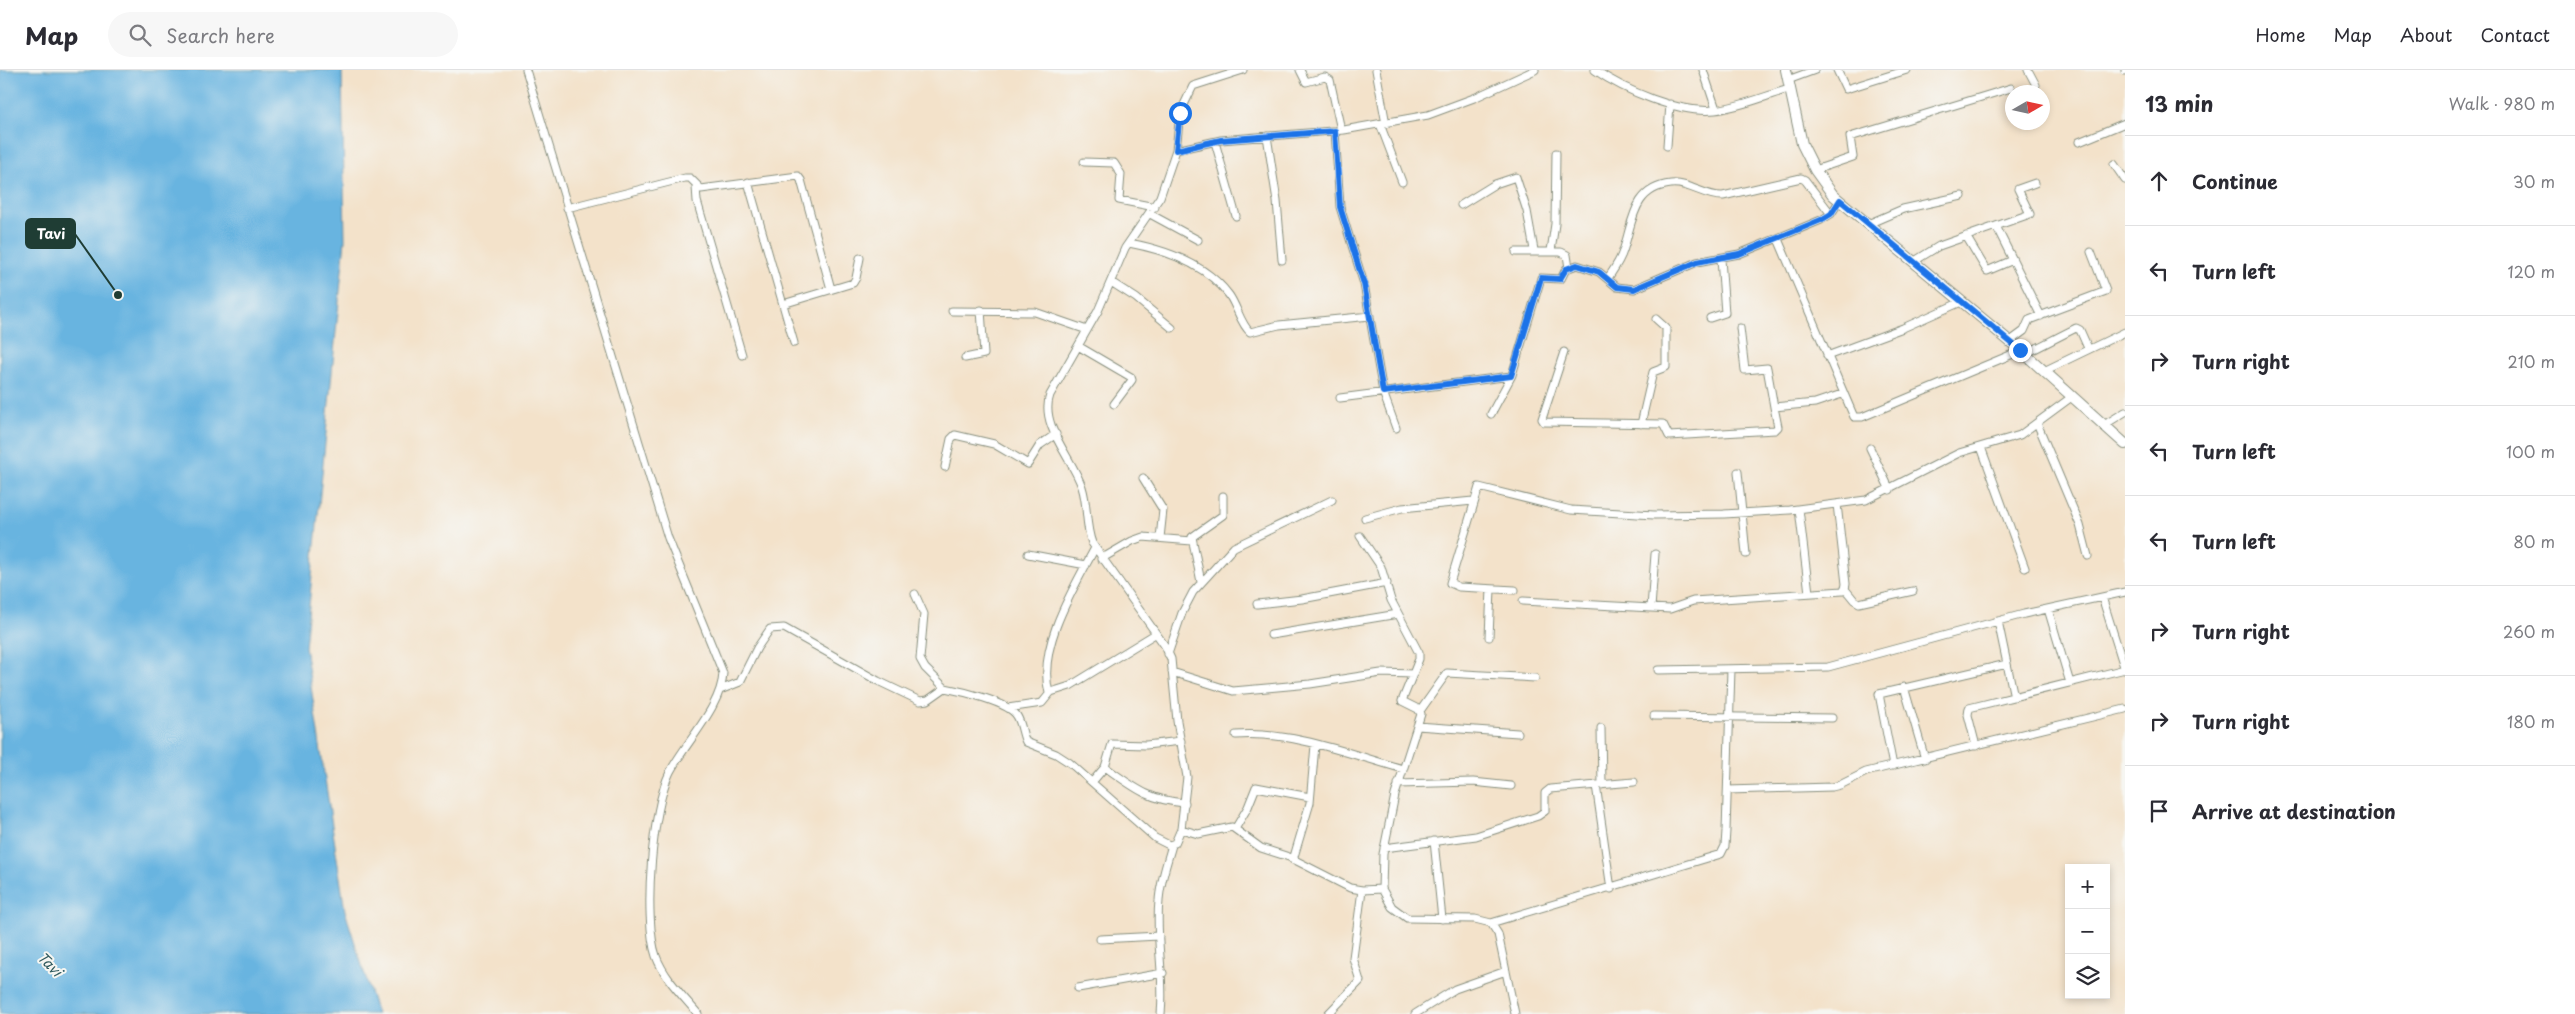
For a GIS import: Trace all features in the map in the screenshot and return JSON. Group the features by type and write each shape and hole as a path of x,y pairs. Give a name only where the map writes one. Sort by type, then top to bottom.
{"street":[{"path":"526,70 668,538 721,666 723,682 720,690 667,780 659,808 654,849 650,923 654,946 669,980 698,1014"},
{"path":"1160,1014 1163,973 1159,900 1162,877 1172,845 1178,840 1181,829 1187,777 1172,672 1168,654 1095,548 1087,527 1086,503 1082,486 1056,434 1048,410 1048,401 1112,282 1129,243 1150,214 1166,183 1176,150 1180,113 1193,86 1243,70"},
{"path":"1300,70 1306,82 1325,78 1330,80 1338,131 1340,207 1355,252 1370,316 1383,392 1396,428"},
{"path":"1376,70 1383,124 1402,182"},
{"path":"1176,150 1215,142 1338,131 1428,115 1474,98 1535,70"},
{"path":"1595,70 1630,89 1670,104 1701,110 1716,110 1786,84 1815,70"},
{"path":"1703,70 1716,110"},
{"path":"1837,70 1842,85 1846,89 1891,72 1908,70"},
{"path":"2028,70 2036,85"},
{"path":"1786,84 1802,144 1815,170 1833,194 1835,207"},
{"path":"1815,170 1853,158 1850,138 2005,90"},
{"path":"1667,146 1670,104"},
{"path":"2079,142 2125,123"},
{"path":"1267,136 1277,201 1282,260"},
{"path":"1215,142 1236,216"},
{"path":"1551,251 1555,224 1556,153"},
{"path":"1084,162 1114,162 1121,174 1119,200 1154,207"},
{"path":"2114,164 2125,180"},
{"path":"696,187 700,189 794,176 800,178 831,289"},
{"path":"1461,205 1495,184 1516,177 1527,211 1534,250"},
{"path":"567,208 683,178 690,178 696,187 697,201 742,355"},
{"path":"1608,278 1623,252 1638,203 1650,193 1666,185 1684,186 1716,197 1801,178 1835,207 1868,224 1913,262 1956,305 2010,342 2017,353 2044,371 2069,399 2104,425 2125,444"},
{"path":"748,182 794,343"},
{"path":"1913,262 1930,250 2030,214 2018,189 2035,183"},
{"path":"1868,224 1903,209 1962,196"},
{"path":"1491,414 1511,376 1540,279 1560,279 1569,268 1577,265 1589,268 1608,278 1617,287 1634,289 1697,262 1721,259 1778,239 1835,207"},
{"path":"1150,214 1198,240"},
{"path":"1996,226 2041,316"},
{"path":"1966,236 1987,271 2013,260"},
{"path":"1778,239 1842,394 1854,417 1862,417 2076,328 2080,330 2088,348"},
{"path":"1129,243 1162,252 1210,274 1229,294 1250,332 1279,325 1370,316"},
{"path":"1516,252 1551,251 1567,255 1569,268"},
{"path":"2010,342 2024,331 2029,320 2106,291 2091,252"},
{"path":"783,304 855,281 860,258"},
{"path":"1710,318 1725,313 1721,259"},
{"path":"1112,282 1136,298 1172,328"},
{"path":"1827,356 1956,305"},
{"path":"965,358 984,354 981,310"},
{"path":"952,311 1035,312 1087,330"},
{"path":"1641,424 1653,372 1666,367 1666,328 1656,319"},
{"path":"1564,352 1542,421 1663,424 1668,436 1776,430 1778,427 1767,368 1745,370 1740,328"},
{"path":"2044,371 2088,348 2125,332"},
{"path":"1078,346 1131,377 1132,380 1114,404"},
{"path":"1340,398 1511,376"},
{"path":"1774,407 1815,403 1842,394"},
{"path":"1515,590 1459,587 1450,583 1473,501 1477,489 1481,487 1571,510 1654,515 1741,513 1799,509 1866,500 1890,490 1952,456 2020,435 2069,399"},
{"path":"2104,425 2125,412"},
{"path":"2037,423 2080,524 2088,556"},
{"path":"945,467 951,439 954,435 994,444 1028,464 1040,445 1056,434"},
{"path":"1981,447 2026,568"},
{"path":"1870,448 1890,490"},
{"path":"1738,472 1746,554"},
{"path":"1143,478 1163,510 1160,538"},
{"path":"1201,582 1192,541 1194,535 1223,516 1223,496"},
{"path":"1168,654 1182,613 1201,582 1238,543 1332,500"},
{"path":"1365,518 1402,508 1473,501"},
{"path":"1837,504 1846,590 1854,600 1859,603 1913,591"},
{"path":"1799,509 1808,593"},
{"path":"1360,536 1380,567 1398,614 1409,631 1419,653 1419,659 1402,701 1420,711"},
{"path":"1102,559 1139,538 1192,541"},
{"path":"1049,694 1046,676 1051,644 1095,548"},
{"path":"1028,554 1086,565"},
{"path":"1650,608 1655,554"},
{"path":"1257,604 1319,596 1387,583"},
{"path":"1489,637 1491,589"},
{"path":"1523,601 1670,610 1693,601 1846,590"},
{"path":"1658,670 1818,669 1836,666 1998,621 2125,592"},
{"path":"915,594 924,614 920,659 925,668 945,688 975,695 1008,708 1018,718 1026,742 1061,757 1093,781 1156,838 1172,845"},
{"path":"1976,746 1968,715 1969,708 2125,670 2102,597"},
{"path":"2048,609 2070,683"},
{"path":"1271,635 1398,614"},
{"path":"1998,621 2014,697"},
{"path":"720,690 740,682 761,640 770,629 776,627 797,634 878,681 920,701 928,700 945,688"},
{"path":"1008,708 1040,704 1049,694 1070,686 1155,634"},
{"path":"1893,766 1879,696 1881,692 2007,664"},
{"path":"1535,678 1447,673 1420,711 1398,784 1384,848 1382,889 1392,907 1407,918 1475,919 1491,923 1611,889 1721,854 1725,846 1731,670"},
{"path":"1172,672 1233,691 1310,684 1381,673 1413,674"},
{"path":"1904,687 1926,759"},
{"path":"1728,790 1840,785 1866,772 1926,759 2125,709"},
{"path":"1654,716 1832,718"},
{"path":"1417,726 1518,733"},
{"path":"1601,728 1599,785 1611,889"},
{"path":"1236,736 1265,735 1315,744 1403,769"},
{"path":"1093,781 1105,767 1112,744 1146,745 1181,741"},
{"path":"1293,860 1310,797 1315,744"},
{"path":"1105,767 1158,800 1185,803"},
{"path":"1398,784 1473,782 1511,786"},
{"path":"1384,848 1486,834 1538,816 1545,811 1545,793 1550,789 1634,782"},
{"path":"1236,829 1248,807 1256,786 1310,797"},
{"path":"1181,829 1198,834 1227,827 1236,829 1261,848 1293,860 1350,888 1362,890 1382,889"},
{"path":"1434,841 1442,919"},
{"path":"1328,1014 1360,981 1353,958 1362,890"},
{"path":"1491,923 1498,934 1516,1014"},
{"path":"1100,939 1160,936"},
{"path":"1415,1014 1455,989 1506,971"},
{"path":"1078,988 1163,973"}],"water":[{"path":"0,70 342,70 345,240 305,647 345,911 377,1014 0,1014"}],"place":[{"name":"Tavi","path":"118,295"}],"route":[{"path":"1180,113 1176,150 1221,140 1335,131 1340,207 1364,284 1383,392 1511,376 1541,278 1560,279 1566,269 1577,265 1599,272 1617,287 1634,289 1657,281 1697,262 1721,259 1739,254 1778,239 1828,217 1840,200 2020,350"}]}
